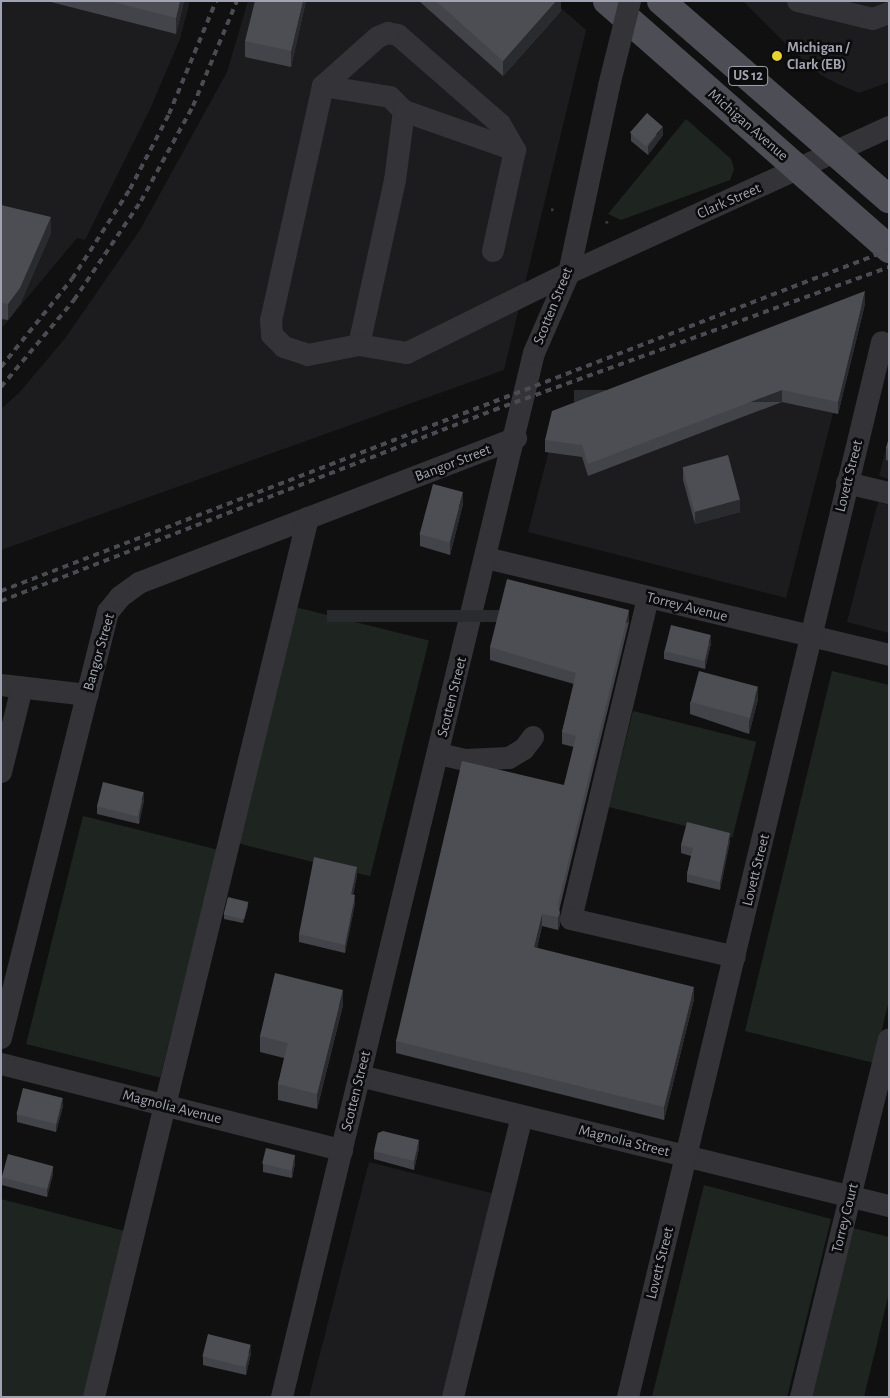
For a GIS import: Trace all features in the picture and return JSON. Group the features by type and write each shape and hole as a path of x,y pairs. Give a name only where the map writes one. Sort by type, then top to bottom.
{"main road":[{"name":"Michigan Avenue","path":"607,1 889,249"},
{"name":"US 12","path":"661,1 889,199"}],"street":[{"name":"Scotten Street","path":"282,1397 516,438 534,353 569,273 609,86 630,1"},
{"path":"798,1 873,19 889,13"},
{"path":"404,111 394,180 359,345 308,355 284,347 272,335 271,320 323,86 378,37 388,33 398,35 500,124 515,150 492,251"},
{"path":"323,86 390,97 404,111 515,150"},
{"name":"Clark Street","path":"359,345 407,353 569,273 889,127"},
{"name":"Lovett Street","path":"628,1397 813,637 847,483 882,342"},
{"name":"Bangor Street","path":"1,1038 6,998 108,612 129,589 516,438"},
{"path":"847,483 889,493"},
{"path":"94,1397 308,518"},
{"name":"Torrey Avenue","path":"486,558 889,655"},
{"path":"648,598 572,919 735,957"},
{"path":"1,772 12,686 87,695"},
{"path":"439,754 465,760 509,758 524,749 533,737"},
{"name":"Torrey Court","path":"801,1397 889,1040"},
{"name":"Magnolia Avenue","path":"1,1064 342,1150"},
{"name":"Magnolia Street","path":"360,1076 889,1206"},
{"path":"453,1397 522,1116"}],"shaded area":[{"path":"1,1 190,1 180,39 150,109 85,240 77,238 1,329"},
{"path":"248,1 553,1 586,30 504,370 1,550 1,409 19,393 66,337 140,230 227,72"},
{"path":"743,1 889,1 889,82 859,93 821,75 792,50"},
{"path":"686,119 731,159 734,169 730,180 621,220 608,214"},
{"path":"861,303 786,598 528,532 556,423"},
{"path":"889,437 889,479 879,476"},
{"path":"878,502 889,505 889,633 847,622"},
{"path":"295,607 429,640 370,876 236,843"},
{"path":"832,671 889,685 889,1000 874,1063 745,1031"},
{"path":"633,711 756,742 732,838 609,807"},
{"path":"83,816 217,849 160,1077 26,1044"},
{"path":"369,1162 503,1196 452,1397 309,1397"},
{"path":"704,1185 831,1219 787,1397 652,1397"},
{"path":"1,1199 125,1231 83,1397 1,1397"},
{"path":"853,1228 889,1237 889,1293 864,1397 812,1397"}],"building":[{"path":"110,1 180,1 176,18"},
{"path":"255,1 303,1 291,51 245,41"},
{"path":"436,1 556,1 503,61"},
{"path":"647,113 663,127 646,146 630,133"},
{"path":"1,205 51,217 20,288 8,304 1,303"},
{"path":"865,291 838,402 782,390 588,464 582,445 545,440 552,411"},
{"path":"889,438 889,449 886,448"},
{"path":"728,455 740,499 695,512 683,467"},
{"path":"433,484 463,492 449,542 420,534"},
{"path":"507,579 629,610 558,904 560,913 558,917 542,914 534,947 694,987 664,1107 396,1041 462,761 564,785 576,736 562,732 576,673 490,647"},
{"path":"671,625 711,635 704,661 664,651"},
{"path":"699,671 758,687 750,718 691,702"},
{"path":"103,782 144,792 138,816 97,806"},
{"path":"687,822 730,833 720,882 687,874 693,848 681,845"},
{"path":"314,857 357,867 351,894 355,895 345,945 299,934"},
{"path":"228,897 248,902 244,920 224,914"},
{"path":"275,973 343,990 317,1094 278,1084 288,1043 260,1036"},
{"path":"23,1088 63,1098 56,1124 16,1114"},
{"path":"383,1131 419,1140 414,1161 374,1151 378,1133"},
{"path":"266,1148 295,1155 291,1171 262,1164"},
{"path":"8,1154 53,1166 47,1189 2,1177"},
{"path":"208,1334 251,1345 245,1367 202,1356"}],"railway":[{"path":"1,367 72,279 130,189 169,114 216,1"},
{"path":"1,387 74,300 141,201 193,106 237,1"},
{"path":"1,591 889,250"},
{"path":"1,601 494,410 889,267"}],"place":[{"name":"Michigan / Clark (EB)","path":"777,56"}]}
